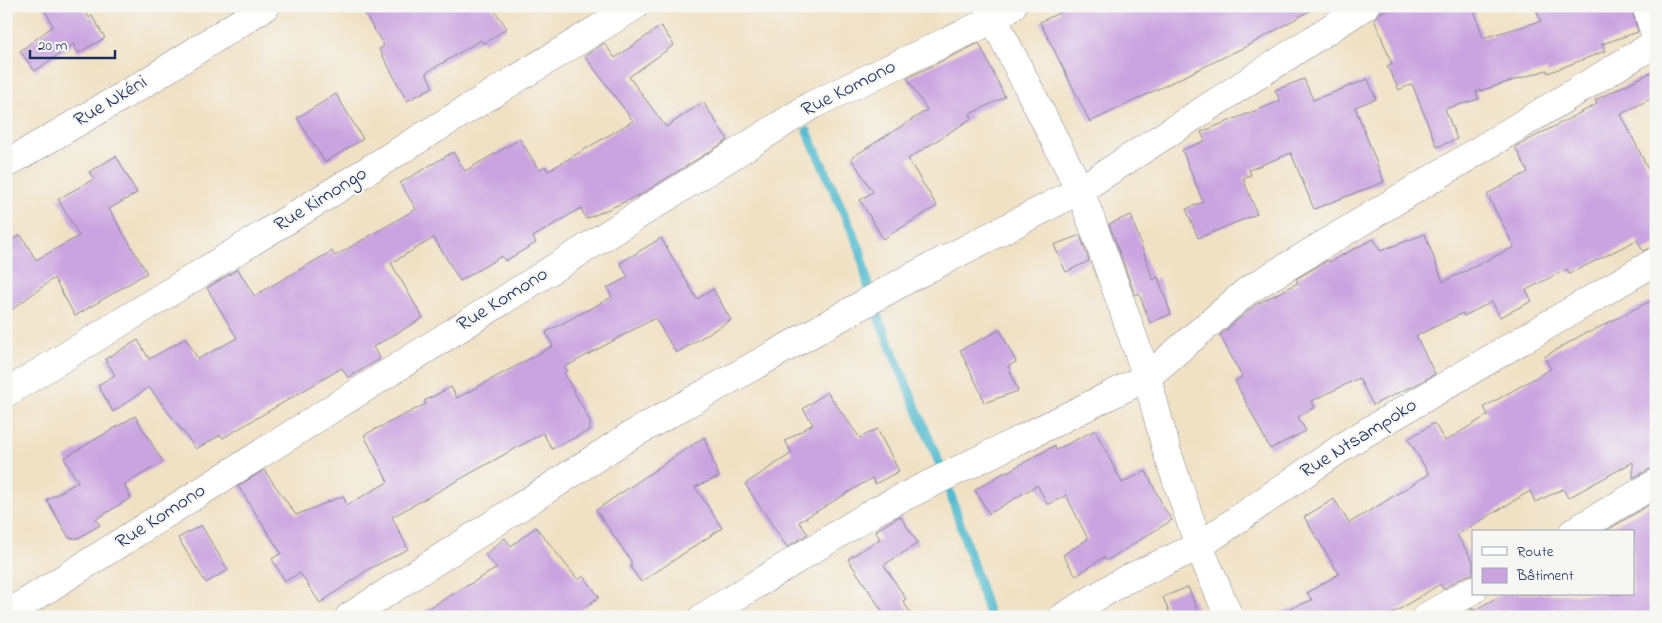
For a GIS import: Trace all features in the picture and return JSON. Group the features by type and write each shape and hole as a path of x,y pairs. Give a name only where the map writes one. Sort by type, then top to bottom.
{"street":[{"name":"Rue Nkéni","path":"6,164 145,83 266,6"},
{"name":"Rue Kimongo","path":"6,393 635,6"},
{"path":"349,617 628,437 908,279 1080,190 1365,6"},
{"path":"1646,6 1656,37"},
{"path":"997,11 1080,190 1147,377 1167,452 1199,546 1230,617"},
{"name":"Rue Komono","path":"13,608 812,105 997,11"},
{"path":"703,617 877,510 1147,377 1247,291 1656,43"},
{"name":"Rue Ntsampoko","path":"1064,617 1123,581 1199,546 1350,442 1656,261"},
{"path":"1576,530 1656,483"},
{"path":"1426,617 1472,591"}],"building":[{"path":"43,6 83,6 89,18 92,16 105,38 78,53 73,44 35,71 20,51 53,26"},
{"path":"360,6 491,6 507,28 484,44 481,40 426,73 433,87 407,101 379,49 384,46"},
{"path":"1058,6 1318,6 1253,43 1090,122 1040,22 1061,12"},
{"path":"1397,6 1473,6 1483,38 1541,21 1535,6 1631,6 1638,32 1602,44 1605,51 1548,73 1547,70 1476,92 1479,99 1445,109 1457,139 1437,147 1412,84 1399,90 1387,66 1392,64 1374,19 1379,13"},
{"path":"661,26 674,45 629,77 666,127 703,102 728,140 640,195 586,219 581,208 533,237 536,243 505,261 502,256 460,281 434,238 391,263 423,318 373,347 380,359 348,378 342,368 223,438 221,435 196,449 149,387 113,412 98,385 115,375 105,359 138,340 149,359 186,338 198,359 237,338 207,288 238,269 254,296 332,251 335,256 416,209 400,183 453,152 465,171 520,139 539,170 545,166 548,171 633,121 585,56 604,43 615,58"},
{"path":"979,43 1005,97 970,114 972,118 908,159 937,206 883,239 860,200 873,192 851,158 927,110 907,78"},
{"path":"1656,70 1656,96 1621,114 1648,169 1656,165 1656,245 1643,251 1637,240 1569,274 1567,269 1526,290 1532,301 1500,317 1492,302 1464,316 1463,313 1416,336 1435,374 1373,405 1359,378 1312,401 1315,407 1298,417 1306,431 1270,449 1235,381 1242,377 1220,335 1255,305 1298,283 1296,279 1328,260 1329,262 1374,239 1380,251 1425,234 1443,282 1514,247 1487,194 1528,172 1515,147 1597,104 1595,100"},
{"path":"1304,79 1313,100 1368,79 1376,99 1355,107 1384,182 1314,209 1291,153 1249,170 1251,175 1243,178 1257,214 1198,238 1186,209 1203,202 1182,150 1205,141 1201,132 1280,101 1275,90"},
{"path":"336,94 363,139 325,162 297,118"},
{"path":"116,156 137,193 109,209 147,273 75,316 54,278 6,314 6,243 21,235 36,260 79,236 58,199 94,179 89,172"},
{"path":"1131,215 1153,280 1158,277 1171,314 1150,323 1139,293 1135,295 1109,224"},
{"path":"1080,235 1089,261 1066,272 1054,245"},
{"path":"661,238 697,299 713,289 731,320 676,353 655,318 565,367 567,371 564,373 590,421 590,430 552,449 543,433 392,517 408,549 369,569 320,603 300,573 285,581 272,559 281,553 238,486 264,470 296,515 343,496 347,505 388,482 364,435 426,404 424,401 451,387 457,398 553,346 546,332 612,297 607,288 628,277 620,263"},
{"path":"1656,298 1656,467 1633,478 1633,462 1568,498 1563,489 1535,502 1530,491 1457,535 1472,559 1472,574 1465,576 1443,589 1440,584 1387,617 1275,617 1274,615 1312,600 1307,593 1339,574 1304,517 1334,499 1349,523 1429,474 1408,439 1434,423 1445,441 1488,415 1484,407 1551,369 1544,357"},
{"path":"1000,330 1016,362 1008,366 1018,391 984,403 960,350"},
{"path":"827,392 860,438 877,429 899,471 875,484 872,478 799,522 808,534 787,547 745,484 792,453 785,441 813,424 803,409"},
{"path":"135,416 163,462 124,485 131,498 96,519 100,525 78,538 69,538 47,500 78,482 64,458"},
{"path":"1095,430 1122,483 1146,471 1172,520 1106,561 1104,557 1076,576 1063,555 1088,539 1066,495 1048,505 1037,485 989,514 975,490 1054,446 1056,450"},
{"path":"704,437 719,477 695,487 722,528 641,582 631,568 631,561 596,510"},
{"path":"1656,501 1656,617 1462,617 1471,612 1470,610 1473,608 1473,611 1499,596 1634,596 1634,530 1607,530"},
{"path":"900,516 918,543 884,565 906,599 903,601 913,617 886,617 848,559 880,539 875,531"},
{"path":"201,525 228,570 206,583 178,538"},
{"path":"536,527 578,580 584,576 599,597 571,617 414,617 497,568 485,555 505,538 511,546"},
{"path":"1188,587 1200,617 1171,617 1163,597"}],"waterway":[{"path":"807,131 860,249 871,300 945,477 990,617"}]}
